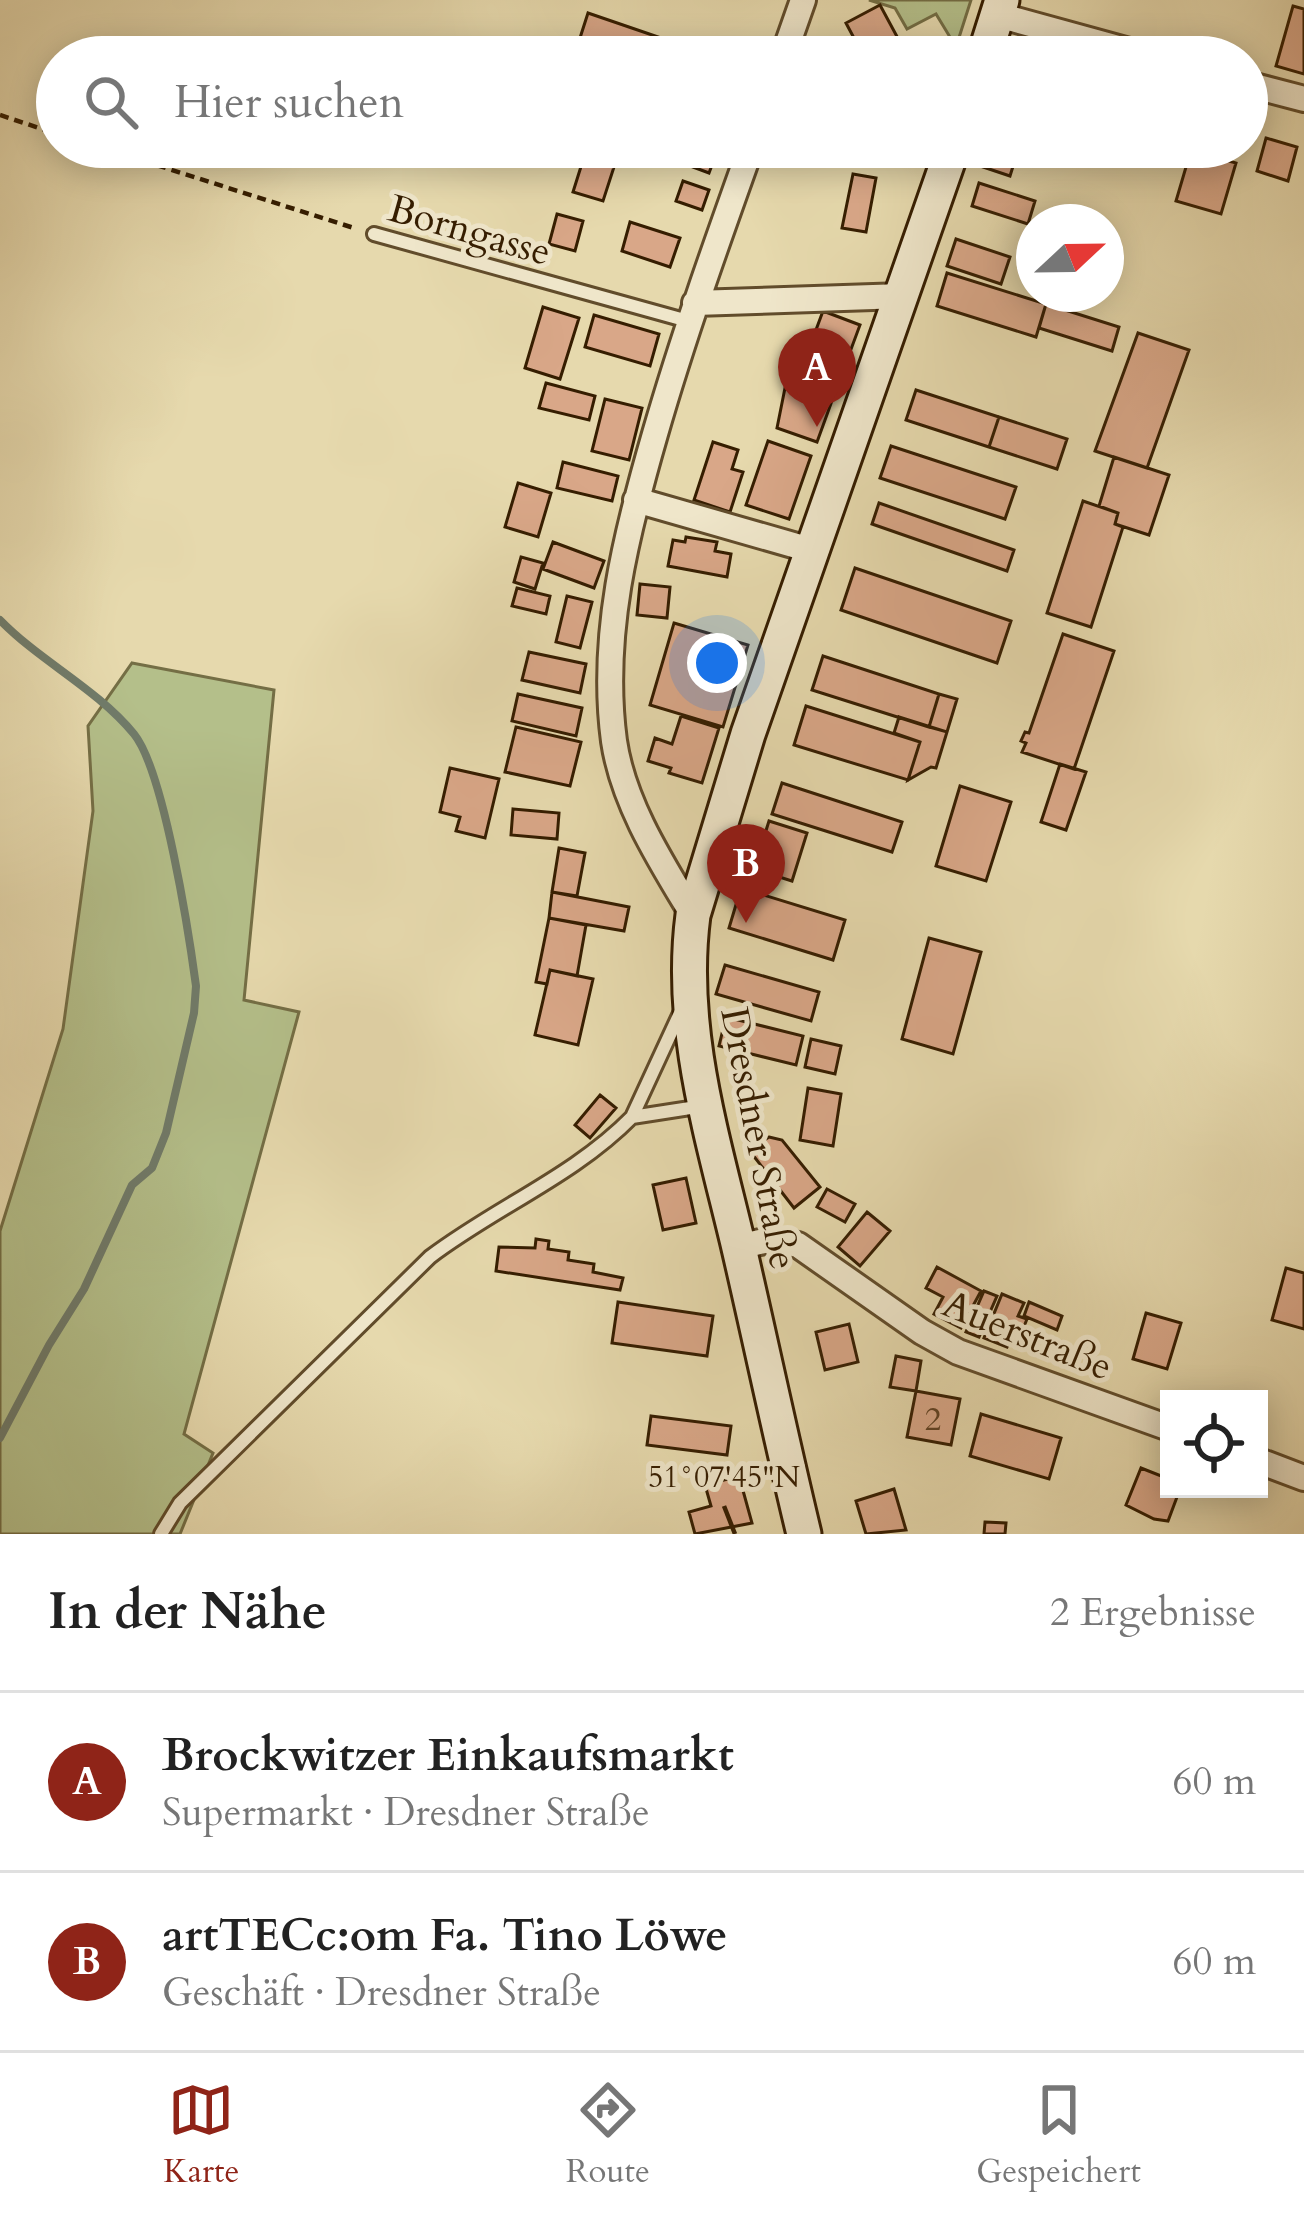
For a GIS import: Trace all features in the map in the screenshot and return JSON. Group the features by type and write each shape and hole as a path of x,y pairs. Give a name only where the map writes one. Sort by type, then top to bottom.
{"main road":[{"path":"991,36 1000,7"},
{"name":"Dresdner Straße","path":"804,1534 705,1106 688,995 693,915 748,734 946,168"}],"street":[{"path":"790,36 803,0"},
{"path":"1000,7 1088,36"},
{"path":"1268,90 1304,99"},
{"path":"693,915 654,850 615,744 610,677 613,608 636,500 692,312 743,168"},
{"path":"692,312 903,296"},
{"path":"636,500 814,550"},
{"name":"Auerstraße","path":"738,1247 773,1239 798,1245 958,1352 1160,1425"},
{"path":"1268,1464 1304,1478"}],"lane":[{"name":"Borngasse","path":"374,234 692,312"},
{"path":"161,1534 180,1503 430,1257 602,1148 632,1117 688,995"},
{"path":"632,1117 705,1106"}],"path":[{"path":"0,116 36,127"},
{"name":"Borngasse","path":"166,168 374,234"}],"green space":[{"path":"869,0 971,0 960,36 949,36 936,14 907,29 895,8"},
{"path":"132,663 274,690 244,1000 299,1012 184,1434 213,1453 180,1534 0,1534 0,1231 63,1029 93,811 88,726"}],"building":[{"path":"880,5 897,36 853,36 846,23"},
{"path":"1293,6 1304,9 1304,74 1276,66"},
{"path":"588,13 655,36 581,36"},
{"path":"1268,139 1297,147 1288,181 1257,171 1268,168"},
{"path":"581,168 614,168 603,201 573,192"},
{"path":"986,168 1012,168 1010,176"},
{"path":"1186,168 1235,168 1221,214 1176,201"},
{"path":"853,174 876,178 866,232 842,228"},
{"path":"683,181 709,190 702,210 676,201"},
{"path":"979,183 1035,201 1016,204 1016,220 972,206"},
{"path":"557,214 583,221 575,251 549,244"},
{"path":"630,222 680,238 670,267 622,251"},
{"path":"956,239 1010,257 1001,284 947,266"},
{"path":"947,273 1016,295 1016,312 1044,312 1036,337 937,306"},
{"path":"543,307 579,318 560,379 525,368"},
{"path":"823,311 860,325 837,387 800,373"},
{"path":"1044,312 1071,312 1119,327 1112,351 1039,328"},
{"path":"594,315 659,334 650,366 585,347"},
{"path":"1138,333 1189,350 1147,468 1095,451"},
{"path":"800,373 837,387 817,442 777,428 785,388 793,391"},
{"path":"546,383 595,396 589,420 539,408"},
{"path":"916,390 999,417 989,447 906,420"},
{"path":"605,399 642,408 629,460 592,451"},
{"path":"999,417 1067,439 1057,469 989,447"},
{"path":"768,441 811,456 789,519 746,505"},
{"path":"713,442 738,450 732,469 743,472 730,512 694,500"},
{"path":"891,446 1016,487 1005,519 880,478"},
{"path":"1114,457 1169,475 1149,535 1115,524 1118,513 1099,506"},
{"path":"563,462 618,476 612,501 557,488"},
{"path":"518,483 551,493 538,537 505,527"},
{"path":"1083,501 1118,513 1115,524 1123,527 1091,627 1047,613"},
{"path":"879,503 1014,550 1007,571 872,524"},
{"path":"686,537 717,542 715,551 731,554 727,577 668,566 673,540 685,542"},
{"path":"553,542 604,561 594,588 543,569"},
{"path":"521,557 543,563 535,589 514,582"},
{"path":"855,568 1011,621 997,663 841,610"},
{"path":"640,584 670,587 667,618 637,615"},
{"path":"517,588 550,596 546,614 512,606"},
{"path":"567,596 592,602 580,648 556,642"},
{"path":"674,623 748,645 723,727 650,705"},
{"path":"1063,634 1114,651 1074,769 1022,752 1026,743 1021,741 1029,733"},
{"path":"529,652 586,664 580,693 522,680"},
{"path":"823,656 939,694 929,727 812,690"},
{"path":"518,694 582,708 576,736 512,721"},
{"path":"939,694 957,699 947,732 929,727"},
{"path":"806,706 920,742 908,780 794,745"},
{"path":"681,716 719,728 702,783 648,761 655,738 672,744"},
{"path":"899,717 947,732 936,768 908,780 920,742 894,733"},
{"path":"516,727 581,742 570,786 505,772"},
{"path":"1060,764 1086,772 1066,830 1041,822"},
{"path":"450,768 499,779 485,838 456,831 460,817 440,812"},
{"path":"782,783 902,822 892,852 772,814"},
{"path":"960,786 1011,802 986,881 936,866"},
{"path":"513,809 559,813 557,839 511,835"},
{"path":"769,821 807,833 792,881 754,869"},
{"path":"559,848 585,853 577,896 552,892"},
{"path":"741,888 845,920 833,960 729,928"},
{"path":"552,892 629,907 624,931 549,918"},
{"path":"549,918 586,925 577,976 550,970 547,984 536,982"},
{"path":"929,938 981,952 953,1054 902,1039"},
{"path":"725,965 819,992 811,1021 716,994"},
{"path":"550,970 593,979 578,1045 535,1035"},
{"path":"726,1017 803,1036 796,1065 719,1046"},
{"path":"811,1039 841,1046 835,1074 805,1067"},
{"path":"808,1088 841,1094 833,1146 800,1140"},
{"path":"600,1095 616,1108 590,1138 575,1125"},
{"path":"769,1137 782,1140 820,1187 794,1208 749,1150"},
{"path":"686,1178 696,1223 663,1230 653,1185"},
{"path":"827,1189 855,1204 845,1222 817,1207"},
{"path":"867,1212 890,1231 860,1266 838,1247"},
{"path":"536,1239 549,1241 548,1249 569,1252 568,1260 594,1264 593,1272 623,1278 620,1290 496,1271 499,1247 535,1248"},
{"path":"937,1267 981,1291 961,1328 934,1314 943,1297 926,1288"},
{"path":"1286,1268 1304,1273 1304,1329 1272,1320"},
{"path":"984,1291 997,1296 979,1337 966,1332"},
{"path":"1002,1294 1024,1303 1018,1316 1027,1319 1021,1334 1014,1331 1007,1347 984,1338"},
{"path":"618,1302 713,1316 707,1356 612,1343"},
{"path":"1029,1302 1062,1316 1057,1330 1024,1316"},
{"path":"1146,1313 1181,1323 1167,1369 1133,1359"},
{"path":"849,1324 858,1362 825,1370 816,1332"},
{"path":"896,1356 921,1361 916,1391 890,1387"},
{"path":"916,1391 960,1399 951,1445 907,1437"},
{"path":"981,1414 1061,1438 1049,1479 970,1456"},
{"path":"651,1416 731,1426 727,1455 647,1445"},
{"path":"1141,1468 1160,1475 1160,1498 1177,1498 1168,1521 1126,1505"},
{"path":"739,1476 752,1523 695,1534 689,1512 711,1506 705,1485"},
{"path":"894,1489 906,1530 866,1534 856,1501"},
{"path":"985,1522 1006,1523 1005,1534 984,1534"}],"waterway":[{"path":"0,620 103,703 134,734 145,753 174,854 196,986 166,1133 152,1168 132,1185 84,1289 0,1438"}],"place":[{"name":"Brockwitzer Einkaufsmarkt","path":"817,427"},
{"name":"artTECc:om Fa. Tino Löwe","path":"746,923"}]}
